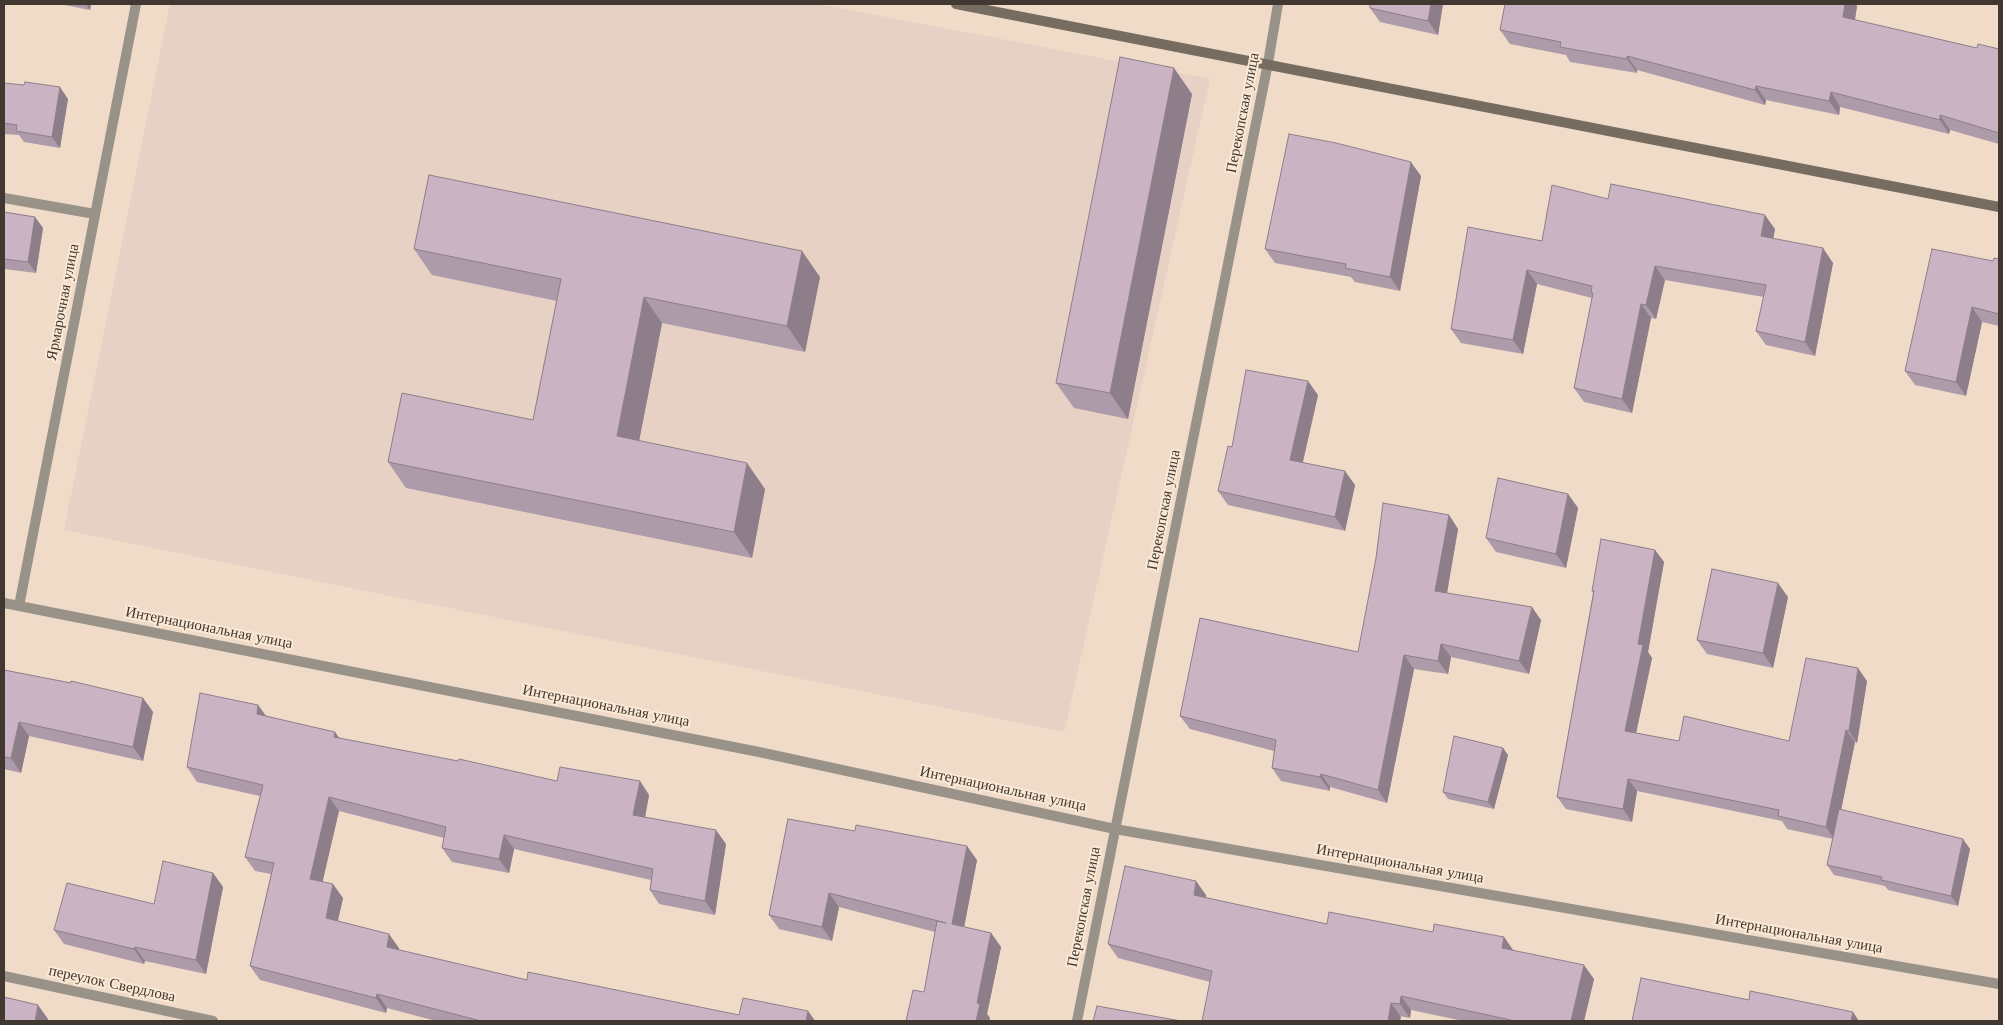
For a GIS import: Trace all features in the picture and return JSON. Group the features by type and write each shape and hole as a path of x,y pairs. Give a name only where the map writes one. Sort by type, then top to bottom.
{"main road":[{"path":"956,4 1999,206"}],"street":[{"name":"Ярмарочная улица","path":"19,606 136,4"},
{"name":"Перекопская улица","path":"1077,1021 1268,63 1278,4"},
{"path":"4,198 95,214"},
{"name":"Интернациональная улица","path":"4,603 749,750 1115,829 1999,984"},
{"name":"переулок Свердлова","path":"4,976 213,1021"}],"shaded area":[{"path":"170,4 818,4 1210,79 1064,732 64,530"}],"building":[{"path":"1370,4 1431,4 1428,21 1370,8"},
{"path":"1505,4 1845,4 1843,17 1977,48 1978,44 1999,49 1999,133 1940,115 1940,120 1831,92 1829,101 1756,86 1755,90 1627,56 1627,59 1560,47 1561,42 1500,30"},
{"path":"1120,57 1174,68 1110,393 1056,383"},
{"path":"25,82 60,87 52,137 16,131 17,125 4,123 4,83 24,85"},
{"path":"1289,134 1336,143 1411,162 1390,277 1345,268 1346,264 1265,249"},
{"path":"429,175 802,251 787,326 644,297 617,436 747,463 734,532 388,462 402,393 533,420 561,279 414,249"},
{"path":"1611,184 1765,215 1761,236 1823,248 1805,342 1756,331 1766,285 1655,266 1646,305 1641,304 1622,399 1574,388 1593,293 1591,293 1592,286 1527,270 1513,340 1451,329 1468,227 1542,241 1552,185 1608,199"},
{"path":"4,212 35,217 28,262 4,259"},
{"path":"1932,249 1993,261 1994,258 1999,259 1999,314 1972,307 1956,382 1905,371"},
{"path":"1246,370 1308,381 1290,460 1345,471 1335,517 1218,491 1228,446 1232,447"},
{"path":"1498,478 1568,494 1556,554 1486,538"},
{"path":"1383,503 1449,515 1435,591 1532,607 1519,661 1441,644 1438,661 1404,655 1378,790 1321,774 1320,777 1272,768 1276,740 1180,716 1200,618 1358,652 1376,558"},
{"path":"1601,539 1655,550 1638,644 1643,645 1625,731 1679,741 1684,716 1789,741 1806,658 1858,668 1849,731 1846,730 1826,827 1778,816 1779,810 1628,779 1623,809 1557,797 1594,591 1592,591"},
{"path":"1712,569 1778,583 1763,653 1697,640"},
{"path":"4,670 71,683 71,681 143,698 133,747 19,722 11,758 4,757"},
{"path":"200,693 258,705 257,714 335,732 334,737 458,761 459,759 557,781 560,767 640,781 633,815 716,830 705,901 650,890 653,869 504,835 499,859 442,848 446,827 329,797 310,879 333,884 326,918 389,934 387,947 527,980 528,972 739,1015 743,998 808,1011 806,1021 481,1021 377,994 376,998 250,966 274,863 245,857 263,785 187,767"},
{"path":"1454,736 1503,748 1488,802 1443,792"},
{"path":"1839,809 1963,839 1951,896 1881,880 1882,877 1827,865"},
{"path":"788,819 855,831 856,825 967,846 952,924 991,933 977,1003 980,1004 976,1021 906,1021 913,990 924,992 937,921 946,923 829,893 822,927 769,915"},
{"path":"163,861 213,873 196,960 135,947 134,949 54,930 67,883 154,904"},
{"path":"1125,866 1196,881 1194,895 1327,924 1329,912 1433,932 1434,924 1504,937 1502,948 1584,965 1571,1021 1515,1021 1401,996 1400,1004 1391,1003 1388,1021 1202,1021 1212,971 1108,944"},
{"path":"1641,978 1749,1000 1750,991 1853,1012 1851,1021 1632,1021"},
{"path":"4,997 38,1005 35,1021 4,1021"},
{"path":"1097,1006 1181,1021 1093,1021"}]}
